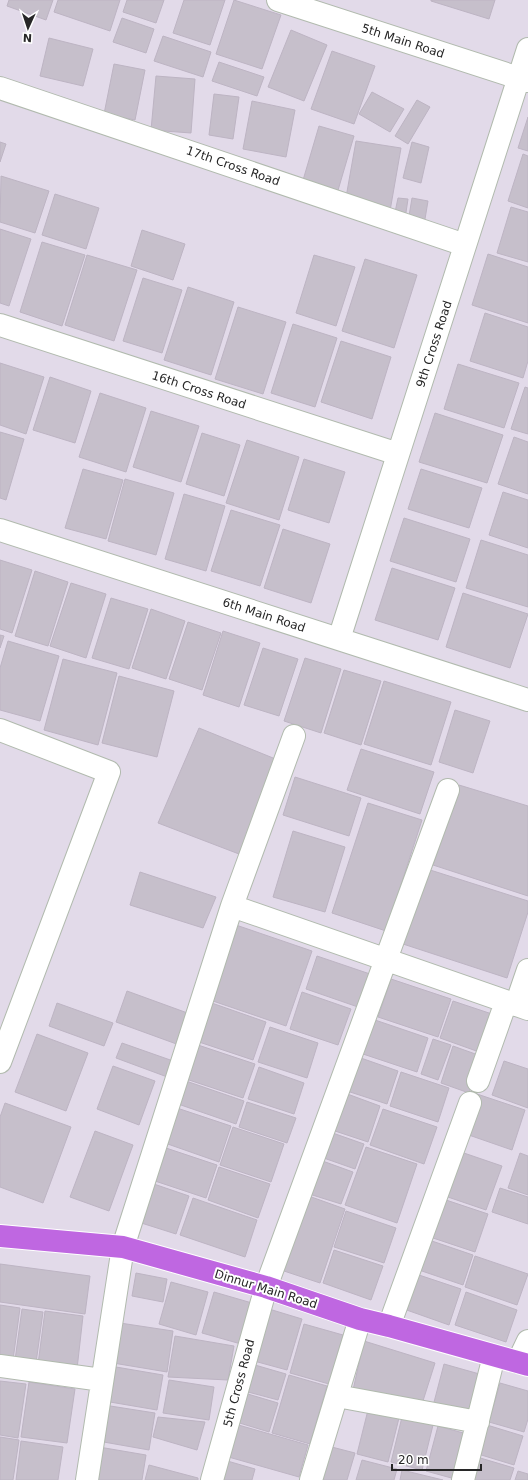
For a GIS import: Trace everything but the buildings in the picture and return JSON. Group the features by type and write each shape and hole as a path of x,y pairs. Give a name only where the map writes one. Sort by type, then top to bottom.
{"main road":[{"name":"Dinnur Main Road","path":"0,1236 123,1247 266,1287 360,1319 523,1364"}],"street":[{"name":"5th Main Road","path":"278,0 319,6 523,80"},
{"name":"9th Cross Road","path":"339,639 465,245 523,80 528,49"},
{"name":"17th Cross Road","path":"0,88 465,245"},
{"name":"16th Cross Road","path":"0,325 398,454"},
{"name":"6th Main Road","path":"0,530 528,700"},
{"path":"0,730 109,772 0,1062"},
{"path":"87,1480 123,1247 232,906 294,736"},
{"name":"5th Cross Road","path":"212,1480 266,1287 448,790"},
{"path":"232,906 517,1006"},
{"path":"478,1081 517,1006 528,970"},
{"path":"389,1326 470,1103"},
{"path":"311,1480 360,1319"},
{"path":"523,1364 528,1341"},
{"path":"462,1480 494,1356"},
{"path":"0,1366 102,1380"},
{"path":"337,1396 478,1422"}]}
